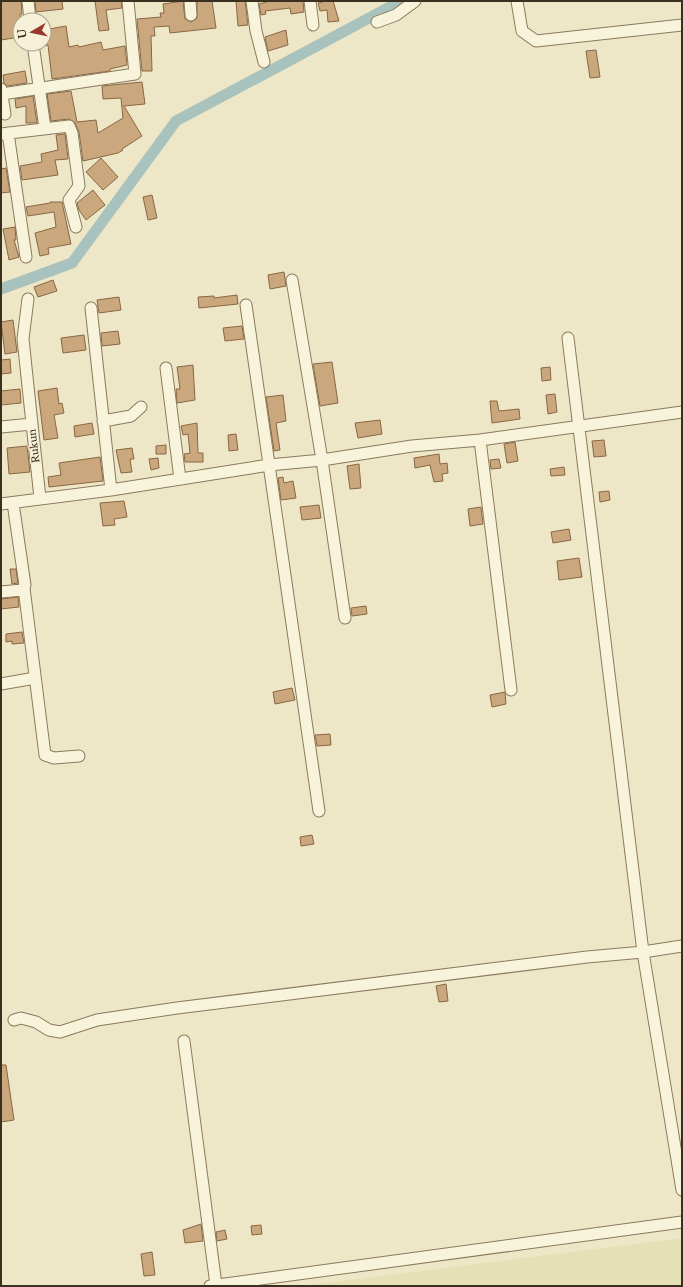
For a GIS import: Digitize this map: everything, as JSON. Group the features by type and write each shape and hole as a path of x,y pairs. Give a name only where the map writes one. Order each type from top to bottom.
{"street":[{"path":"28,1 29,12"},
{"path":"5,114 2,92 135,74 128,1"},
{"path":"190,1 191,15"},
{"path":"252,1 256,31 264,62"},
{"path":"310,1 313,24"},
{"path":"377,22 396,15 415,1"},
{"path":"517,1 522,31 536,41 682,25"},
{"path":"34,52 44,128"},
{"path":"26,257 4,133 66,125 71,128 79,186 69,200 76,227"},
{"path":"292,280 322,460 345,618"},
{"path":"28,299 23,339 32,424"},
{"path":"246,305 320,811"},
{"path":"91,308 111,490"},
{"path":"568,338 643,952 682,1190"},
{"path":"166,368 180,479"},
{"path":"103,421 131,416 141,407"},
{"path":"1,504 111,490 412,446 480,440 579,425 682,412"},
{"name":"Rukun","path":"1,427 32,424 40,498"},
{"path":"480,440 511,690"},
{"path":"13,503 24,578 45,755 54,758 79,756"},
{"path":"1,592 24,588"},
{"path":"1,684 35,678"},
{"path":"14,1020 21,1018 36,1022 56,1032 97,1020 177,1008 587,957 643,952 682,946"},
{"path":"184,1041 213,1286 682,1222"}],"shaded area":[{"path":"682,1238 682,1286 303,1286"}],"building":[{"path":"1,1 21,1 22,12 12,12 12,38 1,40"},
{"path":"35,1 62,1 63,9 36,12"},
{"path":"95,1 121,1 122,8 106,10 109,30 99,31"},
{"path":"183,1 185,19 191,22 197,18 197,1 212,1 216,28 170,33 169,26 154,27 155,36 151,36 152,71 142,71 137,19 161,17 160,13 164,13 163,4"},
{"path":"236,1 245,1 248,25 238,26"},
{"path":"270,1 303,1 304,12 291,14 290,8 265,11 266,14 261,15 259,4"},
{"path":"333,1 339,21 328,22 327,10 320,11 318,3"},
{"path":"66,26 69,47 78,45 79,47 101,42 103,50 125,46 127,65 110,69 110,71 52,79 49,52 52,52 52,29"},
{"path":"286,30 288,45 268,51 265,37"},
{"path":"596,50 600,77 590,78 586,51"},
{"path":"25,71 27,83 7,86 4,83 3,75"},
{"path":"142,82 145,104 124,106 142,136 118,153 83,161 79,132 75,123 69,119 51,121 47,94 71,91 77,122 96,120 98,133 123,118 121,98 103,99 102,86"},
{"path":"33,96 37,123 26,123 26,106 16,108 15,99"},
{"path":"65,134 68,159 55,160 58,175 22,180 20,166 42,162 41,154 58,150 56,135"},
{"path":"101,158 118,177 103,190 86,172"},
{"path":"6,168 10,192 1,193 1,169"},
{"path":"93,190 105,205 86,220 79,210 77,203"},
{"path":"152,195 157,218 148,220 143,197"},
{"path":"50,202 62,202 71,244 48,248 49,254 40,256 35,233 56,227 54,212 28,216 26,207"},
{"path":"15,227 16,240 14,240 19,257 9,260 3,229"},
{"path":"284,272 286,286 270,289 268,275"},
{"path":"53,280 57,291 38,297 34,287"},
{"path":"237,295 238,304 199,308 198,297 214,296 214,298"},
{"path":"119,297 121,310 99,313 97,300"},
{"path":"13,320 17,352 5,354 1,322"},
{"path":"242,326 244,339 225,341 223,328"},
{"path":"118,331 120,344 102,346 101,333"},
{"path":"84,335 86,350 63,353 61,338"},
{"path":"10,359 11,373 1,374 1,360"},
{"path":"332,362 338,403 320,406 313,364"},
{"path":"193,365 195,400 177,403 176,389 180,389 177,367"},
{"path":"550,367 551,380 542,381 541,368"},
{"path":"57,388 59,404 62,403 64,413 54,415 58,438 44,440 38,391"},
{"path":"20,389 21,403 1,405 1,391"},
{"path":"555,394 557,412 548,414 546,395"},
{"path":"283,395 286,421 276,423 280,450 274,451 266,397"},
{"path":"490,401 497,401 499,411 519,409 520,419 492,423"},
{"path":"380,420 382,434 358,438 355,423"},
{"path":"92,423 94,434 75,437 74,426"},
{"path":"197,423 198,453 203,453 203,462 185,462 184,454 190,453 188,434 183,435 181,426"},
{"path":"236,434 238,450 229,451 228,435"},
{"path":"604,440 606,456 594,457 592,441"},
{"path":"515,442 518,461 507,463 504,444"},
{"path":"166,445 166,454 156,454 156,446"},
{"path":"27,446 30,472 9,474 7,448"},
{"path":"132,448 134,459 130,459 132,472 121,473 116,450"},
{"path":"439,454 440,464 447,463 448,473 442,474 443,481 434,482 430,465 415,468 414,458"},
{"path":"100,457 103,481 49,487 48,477 61,475 59,463"},
{"path":"158,458 159,468 151,470 149,459"},
{"path":"499,459 501,468 491,469 490,460"},
{"path":"359,464 361,488 350,489 347,466"},
{"path":"564,467 565,475 551,476 550,469"},
{"path":"283,477 284,483 293,481 296,498 281,500 278,478"},
{"path":"609,491 610,500 600,502 599,492"},
{"path":"124,501 127,517 114,519 115,525 103,526 100,503"},
{"path":"319,505 321,518 302,520 300,507"},
{"path":"481,507 483,524 470,526 468,509"},
{"path":"569,529 571,540 553,543 551,532"},
{"path":"579,558 582,577 559,580 557,561"},
{"path":"10,569 16,569 18,583 12,584"},
{"path":"18,597 19,607 1,609 1,599"},
{"path":"366,606 367,614 352,616 351,608"},
{"path":"22,632 24,643 12,644 12,641 6,642 6,634"},
{"path":"292,688 295,700 275,704 273,692"},
{"path":"505,692 506,704 492,707 490,695"},
{"path":"330,734 331,745 317,746 315,735"},
{"path":"312,835 314,844 301,846 300,837"},
{"path":"446,984 448,1001 439,1002 436,986"},
{"path":"1,1065 6,1065 14,1120 1,1122"},
{"path":"201,1224 203,1241 185,1243 183,1230"},
{"path":"261,1225 262,1234 252,1235 251,1226"},
{"path":"225,1230 227,1239 217,1241 216,1232"},
{"path":"152,1252 155,1275 144,1276 141,1254"}],"waterway":[{"path":"1,289 72,263 176,121 401,1"}]}
